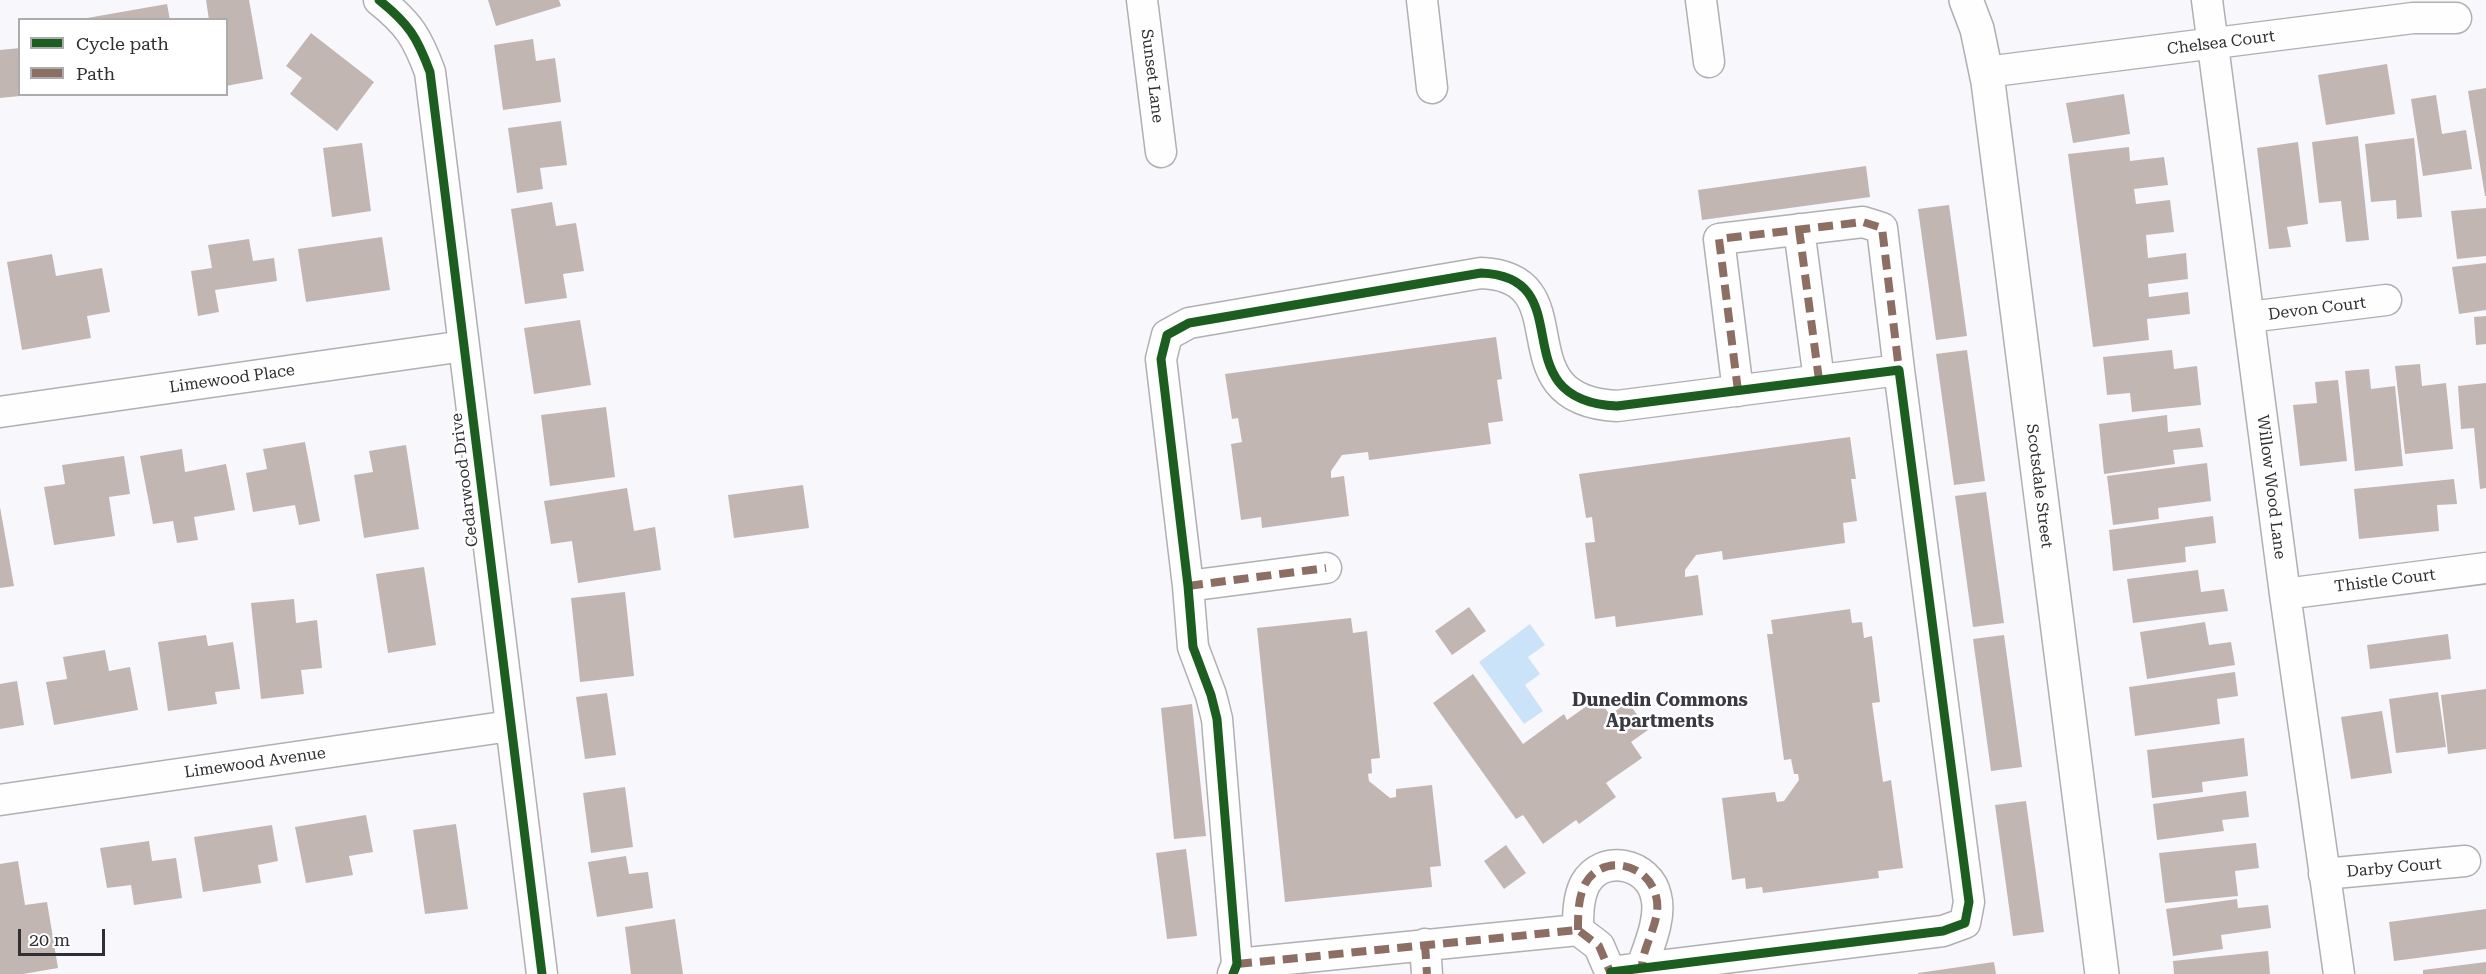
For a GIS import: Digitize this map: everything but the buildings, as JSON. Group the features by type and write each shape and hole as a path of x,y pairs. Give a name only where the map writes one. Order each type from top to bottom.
{"street":[{"name":"Cedarwood Drive","path":"379,0 398,15 418,40 430,72 542,974"},
{"name":"Sunset Lane","path":"1142,0 1161,152"},
{"path":"1422,0 1432,88"},
{"path":"1701,0 1709,62"},
{"name":"Scotsdale Street","path":"1966,0 1977,29 1986,72 2102,974"},
{"name":"Willow Wood Lane","path":"2207,0 2285,594 2339,974"},
{"name":"Chelsea Court","path":"1986,72 2413,18 2456,18"},
{"path":"1738,391 1719,239 1863,222 1882,228 1968,902 1965,923 1943,931 1642,971 1611,973 1599,946 1578,930 1425,944 1235,969 1216,719 1211,695 1193,647 1161,359 1167,335 1189,323 1481,273 1500,273 1516,281 1530,294 1539,313 1548,366 1558,382 1574,397 1595,405 1617,406 1738,391 1899,370"},
{"path":"1799,229 1819,380"},
{"name":"Devon Court","path":"2249,317 2386,300"},
{"name":"Limewood Place","path":"0,412 464,346"},
{"path":"1188,586 1326,568"},
{"name":"Thistle Court","path":"2285,594 2486,568"},
{"name":"Limewood Avenue","path":"0,800 510,726"},
{"name":"Darby Court","path":"2324,874 2465,861"},
{"path":"1578,930 1578,905 1585,884 1596,871 1610,866 1625,866 1640,870 1650,880 1657,897 1656,917 1642,971"},
{"path":"1425,944 1427,974"}],"water":[{"path":"1530,624 1545,645 1528,657 1540,674 1525,685 1543,711 1524,724 1479,662"}],"marked path":[{"path":"1738,391 1719,239 1863,222 1882,228 1899,370"},
{"path":"1799,229 1819,380"},
{"path":"1188,586 1326,568"},
{"path":"1578,930 1581,895 1585,884 1593,874 1613,865 1635,870 1651,885 1657,906 1654,925 1644,953 1642,972"},
{"path":"1237,964 1578,930 1599,946 1611,974"},
{"path":"1425,944 1427,974"}],"cycle path":[{"path":"379,0 398,16 411,32 430,72 542,974"},
{"path":"1233,974 1237,964 1217,719 1211,695 1193,647 1161,359 1167,335 1189,323 1481,273 1512,280 1529,295 1538,315 1549,362 1560,383 1581,399 1617,406 1899,370 1969,902 1965,923 1943,931 1611,972 1611,974"}],"district":[{"name":"Dunedin Commons Apartments","path":"1660,711"}]}
